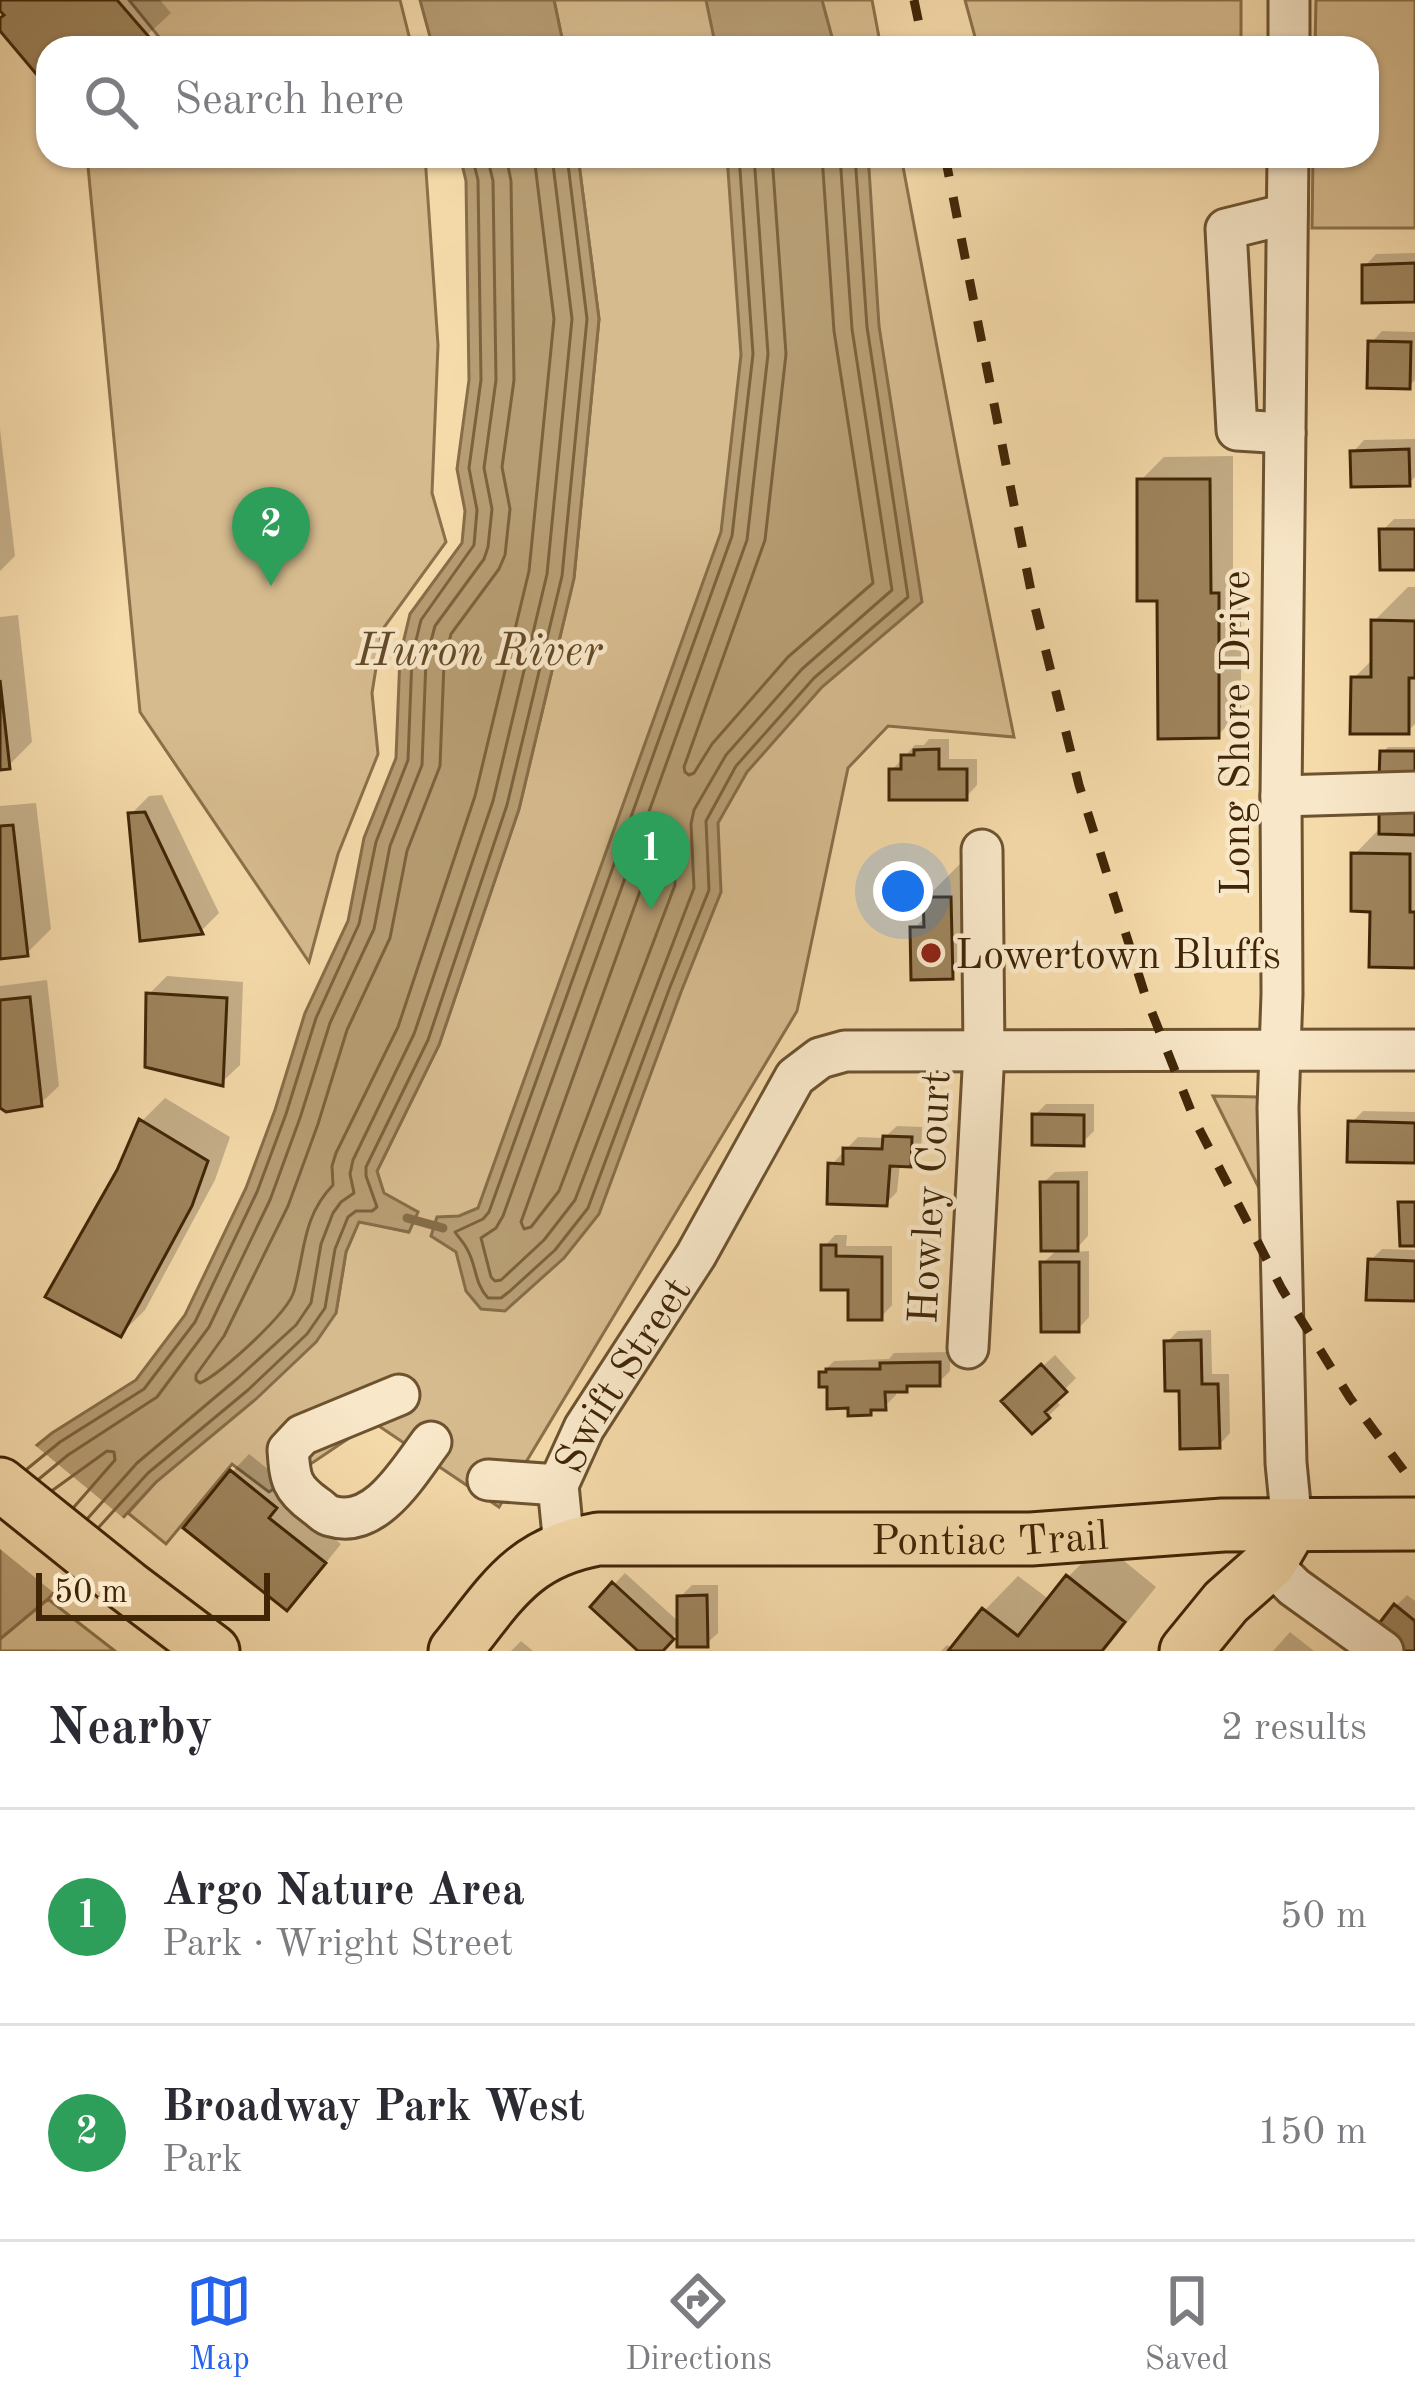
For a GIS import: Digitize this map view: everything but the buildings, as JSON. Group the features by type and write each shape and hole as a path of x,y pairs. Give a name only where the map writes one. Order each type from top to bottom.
{"main road":[{"path":"0,1484 213,1651"},
{"name":"Pontiac Trail","path":"564,1546 624,1538 1031,1539 1199,1527 1281,1544 1415,1524"},
{"path":"1186,1651 1185,1634 1217,1587 1223,1564 1199,1527"},
{"path":"1186,1651 1281,1544"},
{"path":"455,1651 513,1579 564,1546"}],"street":[{"path":"1289,0 1289,36"},
{"name":"Long Shore Drive","path":"1281,1544 1286,1463 1279,1154 1288,168"},
{"path":"1285,434 1237,430 1226,229 1287,214"},
{"path":"1281,796 1415,792"},
{"name":"Howley Court","path":"968,1348 984,1052 982,850"},
{"path":"984,1052 1415,1050"},
{"name":"Swift Street","path":"564,1546 558,1485 584,1428 696,1255 795,1077 834,1052 984,1052"},
{"path":"399,1395 302,1435 288,1450 290,1480 303,1497 331,1516 359,1516 382,1504 431,1442"},
{"path":"488,1480 558,1485"},
{"path":"1281,1544 1294,1587 1383,1651"}],"shaded area":[{"path":"129,0 400,0 409,36 158,36"},
{"path":"554,0 872,0 879,36 562,36"},
{"path":"965,0 1241,0 1241,36 975,36"},
{"path":"1316,0 1415,0 1415,228 1312,228 1313,168 1379,168 1379,36 1315,36"},
{"path":"88,168 426,168 438,345 432,493 446,542 382,630 372,693 378,754 338,854 309,962 140,712"},
{"path":"580,168 903,168 1014,737 888,726 848,768 797,1011 499,1507 373,1422 269,1492 232,1464 166,1544 128,1513 336,1313 346,1252 359,1221 408,1232 417,1213 383,1193 377,1171 439,1045 519,809 574,578 599,319"},
{"path":"1213,1096 1258,1097 1259,1188"},
{"path":"48,1599 115,1651 0,1651 0,1639"}],"water":[{"path":"420,0 554,0 562,36 430,36"},
{"path":"706,0 822,0 832,36 714,36"},
{"name":"Huron River","path":"463,168 580,168 599,319 574,578 519,809 439,1045 377,1171 384,1193 418,1212 409,1232 359,1222 346,1252 336,1313 316,1342 156,1482 48,1599 0,1639 0,1475 52,1433 136,1380 185,1315 246,1188 305,1013 348,921 364,838 396,758 400,656 410,614 462,543 465,511 457,469 469,380"},
{"name":"Huron River","path":"728,168 869,168 879,326 922,602 822,687 747,772 718,823 721,892 599,1214 564,1258 505,1311 481,1309 466,1291 456,1252 431,1236 437,1217 459,1216 478,1208 721,532 741,355"}],"pier":[{"path":"31,1442 128,1522 59,1597 0,1549 0,1467"}],"waterway":[{"path":"407,1218 443,1228"}],"railway":[{"path":"914,0 922,36"},
{"path":"947,168 1031,591 1079,785 1145,995 1195,1121 1282,1289 1350,1398 1415,1486"}],"place":[{"name":"Broadway Park West","path":"271,586"},
{"name":"Argo Nature Area","path":"651,910"},
{"name":"Lowertown Bluffs","path":"931,953"}]}
